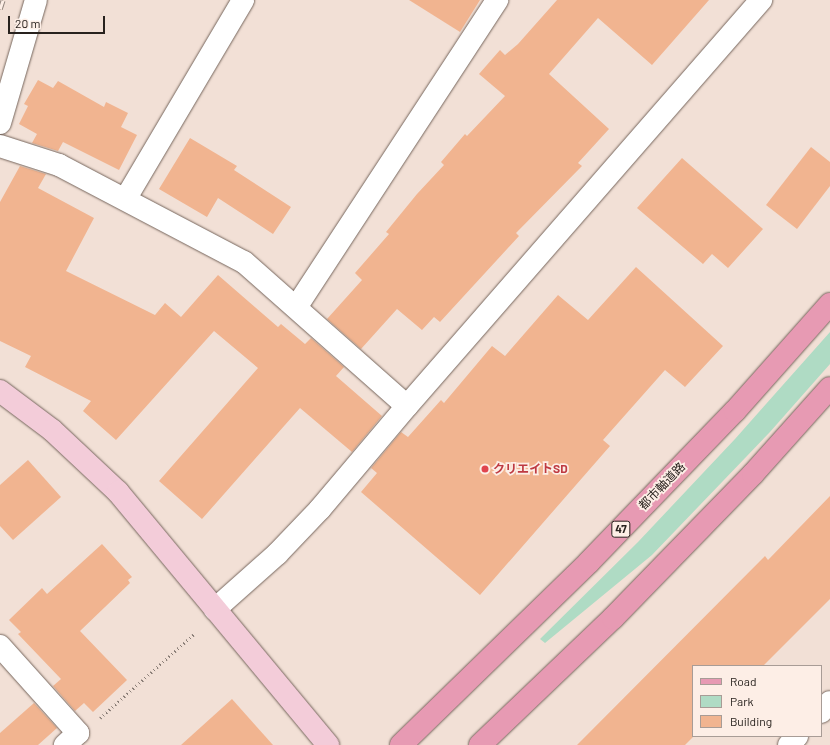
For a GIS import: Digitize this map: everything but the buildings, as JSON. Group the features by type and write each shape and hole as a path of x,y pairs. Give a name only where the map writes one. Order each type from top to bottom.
{"main road":[{"name":"都市軸道路","path":"401,745 589,562 735,411 830,304"},
{"path":"480,745 613,618 753,474 830,388"}],"street":[{"path":"0,124 36,0"},
{"path":"126,198 243,0"},
{"path":"297,306 497,0"},
{"path":"215,609 277,554 320,509 407,406 761,0"},
{"path":"0,146 60,165 126,198 244,262 297,306 407,406"},
{"path":"0,391 58,435 118,492 328,745"},
{"path":"0,646 72,739"},
{"path":"822,711 830,702"},
{"path":"789,745 796,737"}],"path":[{"path":"72,739 94,723 195,633"}],"green space":[{"path":"830,332 830,364 770,432 652,555 545,643 540,639 638,542 735,439"}],"railway":[{"path":"0,9 3,0"}],"place":[{"name":"クリエイトSD","path":"485,469"}]}
